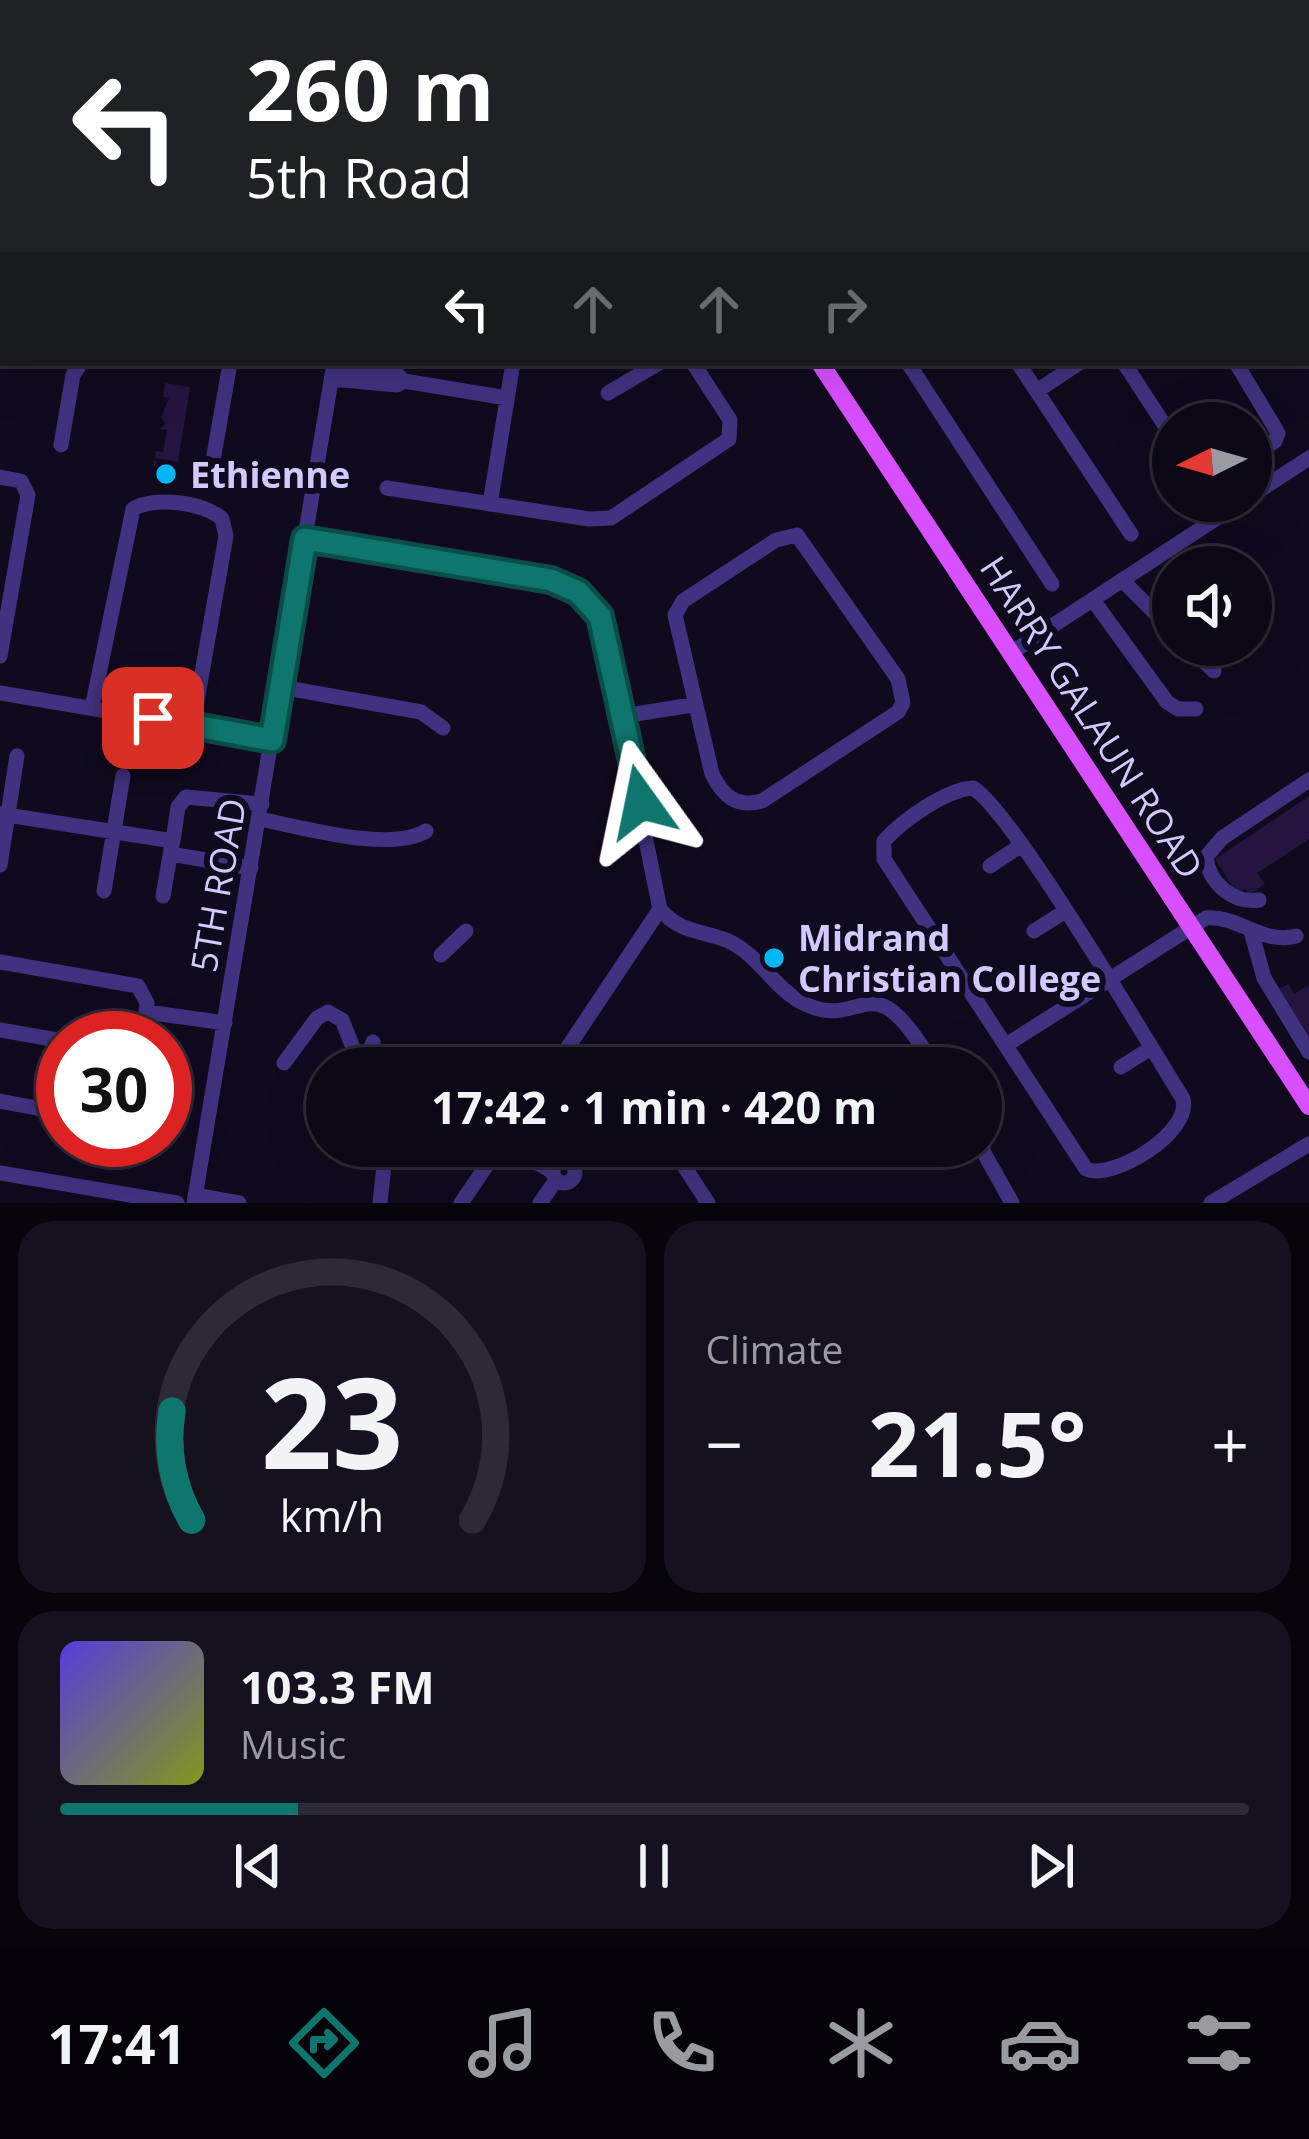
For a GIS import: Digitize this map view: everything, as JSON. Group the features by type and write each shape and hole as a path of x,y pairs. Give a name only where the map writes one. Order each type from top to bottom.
{"main road":[{"name":"HARRY GALAUN ROAD","path":"822,366 1309,1106"}],"street":[{"path":"672,0 704,0"},
{"path":"61,445 73,375 79,366"},
{"path":"210,478 229,366"},
{"path":"490,504 512,366"},
{"path":"608,393 653,366"},
{"path":"387,488 611,518 725,445 730,420 695,366"},
{"path":"910,366 1052,584"},
{"path":"1020,366 1131,534"},
{"path":"1037,391 1074,366"},
{"path":"1126,366 1152,406"},
{"path":"1238,366 1259,402"},
{"path":"334,368 398,374 404,381 507,398"},
{"name":"5TH ROAD","path":"195,1199 334,368"},
{"path":"1272,482 1309,458"},
{"path":"0,477 21,481 28,495 0,656"},
{"path":"92,708 133,508 149,501 207,509 222,519 226,536 193,724"},
{"path":"1011,653 1122,580 1196,522"},
{"path":"790,535 804,540 904,694 898,712 762,800 746,804 729,799 716,783 692,705 677,610 790,535"},
{"path":"305,539 551,580 578,592 604,626 660,909 686,931 733,944 800,1001 819,1008 870,1002 890,1006 907,1021 922,1047"},
{"path":"1122,580 1152,610"},
{"path":"1093,599 1167,702 1184,711 1196,709"},
{"path":"1209,666 1214,671"},
{"path":"281,687 421,712 442,728"},
{"path":"0,693 272,740"},
{"path":"623,716 692,705"},
{"path":"0,865 4,814 17,756"},
{"path":"104,891 123,776"},
{"path":"1259,900 1244,901 1220,887 1208,871 1206,857 1222,838 1309,780"},
{"path":"973,788 988,799 1020,846 1183,1100 1183,1123 1100,1174 1086,1169 887,868 883,850 897,829 956,791 973,788"},
{"path":"163,896 178,807 186,796 381,839 412,838 426,830"},
{"path":"4,814 114,832 251,868"},
{"path":"990,866 1020,846"},
{"path":"568,1047 660,909"},
{"path":"1034,931 1064,913"},
{"path":"1006,1046 1189,925 1214,917 1272,939 1296,936"},
{"path":"441,955 466,931"},
{"path":"1250,931 1264,978 1305,1046 1275,1058"},
{"path":"0,962 138,986 146,994 147,1011"},
{"path":"284,1063 317,1018 328,1012 341,1020 353,1047"},
{"path":"192,1018 225,1023"},
{"path":"0,1030 36,1036"},
{"path":"372,1047 374,1042"},
{"path":"1121,1067 1151,1048"},
{"path":"0,1101 36,1108"},
{"path":"1211,1203 1309,1144"},
{"path":"380,1203 384,1167"},
{"path":"461,1203 488,1167"},
{"path":"553,1167 560,1170"},
{"path":"540,1203 563,1167"},
{"path":"685,1167 708,1203"},
{"path":"992,1167 1012,1203"},
{"path":"0,1173 177,1203"},
{"path":"195,1199 239,1203"}],"building":[{"path":"165,383 190,387 178,462 155,458 156,451 163,452 167,430 160,429 166,423 161,418 169,398 163,397"},
{"name":"Ethienne","path":"153,461 177,465 174,486 158,483"},
{"path":"1309,796 1309,839 1257,873 1265,884 1249,895 1245,889 1237,894 1215,859"},
{"path":"1288,984 1294,994 1309,985 1309,1038 1275,992"}],"place":[{"name":"Ethienne","path":"166,474"},
{"name":"Midrand Christian College","path":"774,958"}],"route":[{"path":"153,718 272,740 305,539 551,580 578,592 600,616 641,802"}]}
